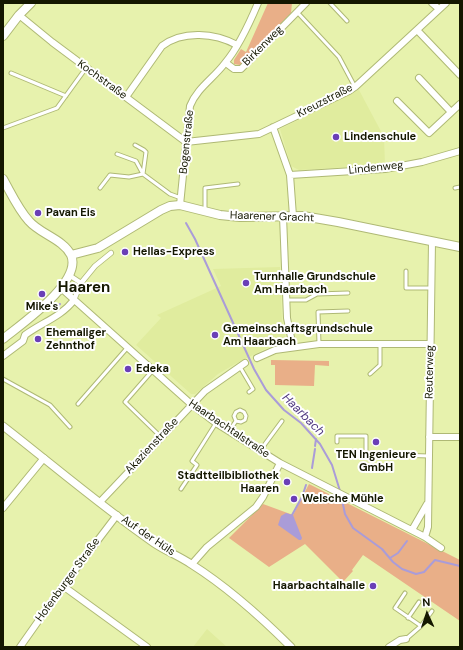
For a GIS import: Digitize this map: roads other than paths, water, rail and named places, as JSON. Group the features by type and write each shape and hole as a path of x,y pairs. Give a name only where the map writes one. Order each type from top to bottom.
{"main road":[{"path":"3,36 19,15 31,3"},
{"path":"3,179 29,222 65,247 71,255 72,266 69,275 53,297 18,328 3,339"},
{"name":"Haarener Gracht","path":"71,255 98,248 161,210 180,202 205,211 240,217 303,216 460,247"}],"street":[{"name":"Bogenstraße","path":"180,202 190,106 193,99 226,63 237,45 258,3"},
{"name":"Birkenweg","path":"226,63 234,69 241,68 306,3"},
{"path":"432,3 439,9"},
{"name":"Kreuzstraße","path":"186,142 259,134 349,92 446,3"},
{"name":"Kochstraße","path":"19,15 86,68 186,142"},
{"path":"417,30 460,75"},
{"path":"126,97 162,46 169,41 192,36 211,36 227,39 237,45"},
{"path":"419,78 451,112"},
{"path":"398,101 429,133 460,104"},
{"path":"273,127 290,175 293,216"},
{"name":"Lindenweg","path":"290,175 385,169 422,162 460,151"},
{"path":"283,216 287,318 293,347"},
{"name":"Reuterweg","path":"425,537 428,527 432,241"},
{"path":"3,356 23,341 24,335 36,326 42,325 68,308 74,300 81,282 95,266 111,253"},
{"path":"69,275 81,282"},
{"name":"Haarbachtalstraße","path":"61,288 191,404 216,423 280,463 412,530 441,548"},
{"path":"29,318 36,326"},
{"path":"18,328 24,335"},
{"path":"257,358 275,350 318,344 430,344"},
{"name":"Akazienstraße","path":"100,502 191,404 205,391 242,365"},
{"name":"Auf der Hüls","path":"3,426 155,543 192,564 238,598 291,647"},
{"path":"429,437 460,437"},
{"path":"3,508 44,458"},
{"path":"192,564 206,547 256,506 263,497 280,463"},
{"name":"Reuterweg","path":"412,530 428,503"},
{"name":"Hofenburger Straße","path":"20,647 63,586 117,514"},
{"path":"63,586 147,647"},
{"path":"389,647 400,640 406,639"}],"lane":[{"path":"330,3 347,21"},
{"path":"297,12 339,57 355,87"},
{"path":"3,128 57,108 86,68"},
{"path":"10,73 66,96"},
{"path":"135,146 146,152 142,174"},
{"path":"117,154 136,161 142,174 180,202"},
{"path":"100,188 110,176 129,177 141,176 142,174"},
{"path":"205,211 205,188 238,184"},
{"path":"455,188 460,187"},
{"path":"406,271 406,288 431,288"},
{"path":"286,300 306,300 317,294 348,292"},
{"path":"318,344 318,312 348,311"},
{"path":"370,374 380,365 380,344"},
{"path":"78,404 128,347"},
{"path":"242,365 253,389 249,392"},
{"path":"153,370 125,402 161,437"},
{"path":"3,379 50,406 70,427"},
{"path":"238,410 243,410 246,414 245,420 241,422 236,421 234,418 234,413 238,410"},
{"path":"229,431 236,421"},
{"path":"261,452 282,421"},
{"path":"181,489 197,465 192,461 216,423"},
{"path":"337,442 337,436 366,436 366,454 429,456"},
{"path":"406,593 395,608 421,626"},
{"path":"408,618 419,602"},
{"path":"406,639 416,632 432,611"}],"waterway":[{"name":"Haarbach","path":"186,223 195,239 254,369 266,390 284,410 301,423 320,444 332,465 340,491"},
{"name":"Haarbach","path":"315,446 316,439"},
{"path":"312,468 315,449"},
{"path":"292,515 302,497 306,485"},
{"name":"Haarbach","path":"341,495 345,514 353,528 382,549 393,562 402,569 416,574 424,572 435,560 460,566"},
{"path":"390,558 398,553 407,541"}],"place":[{"name":"Lindenschule","path":"336,137"},
{"name":"Pavan Eis","path":"38,213"},
{"name":"Hellas-Express","path":"125,252"},
{"name":"Turnhalle Grundschule Am Haarbach","path":"246,283"},
{"name":"Mike's","path":"42,294"},
{"name":"Gemeinschaftsgrundschule Am Haarbach","path":"215,335"},
{"name":"Ehemaliger Zehnthof","path":"38,339"},
{"name":"Edeka","path":"128,369"},
{"name":"TEN Ingenieure GmbH","path":"376,442"},
{"name":"Stadtteilbibliothek Haaren","path":"287,482"},
{"name":"Welsche Mühle","path":"294,499"},
{"name":"Haarbachtalhalle","path":"373,586"}],"district":[{"name":"Haaren","path":"84,288"}]}
